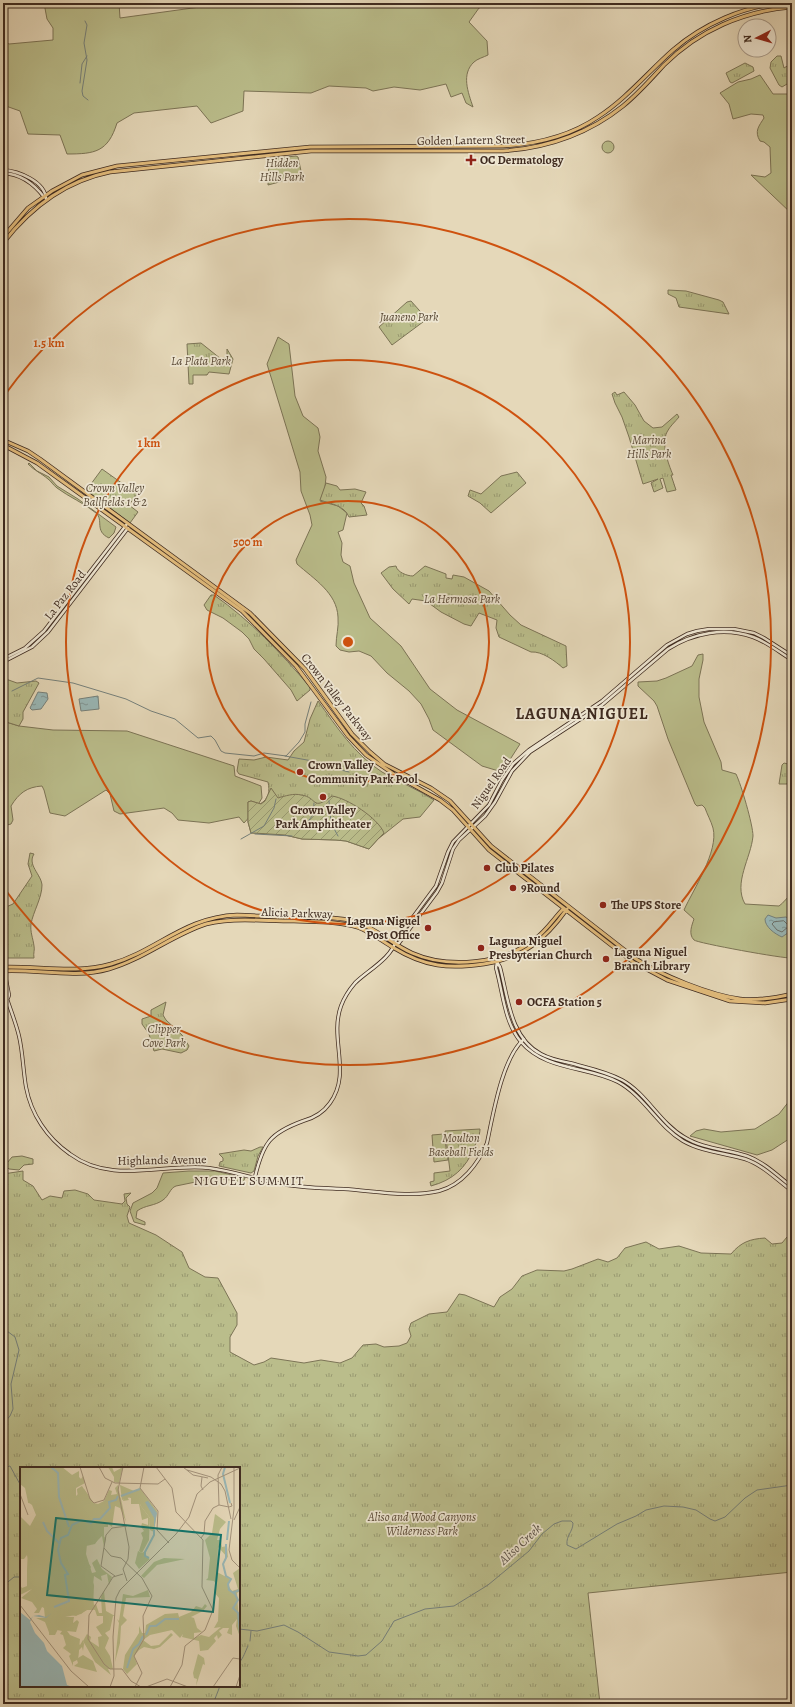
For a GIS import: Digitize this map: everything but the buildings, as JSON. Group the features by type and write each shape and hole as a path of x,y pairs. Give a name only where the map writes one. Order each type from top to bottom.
{"main road":[{"name":"Golden Lantern Street","path":"180,161 218,155 310,147 504,146 530,144 556,137 581,127 599,117 644,80 674,50 694,34 738,12 783,3"},
{"name":"Golden Lantern Street","path":"180,161 214,160 311,151 512,150 539,146 574,135 597,124 623,106 664,65 696,39 721,25 758,12 792,7"},
{"path":"389,150 397,146 406,150"},
{"path":"214,160 218,155 225,159"},
{"path":"3,236 23,214 45,197 74,178 101,170 134,164 174,160 180,161"},
{"path":"3,243 24,218 45,197 78,181 95,175 180,161"},
{"path":"118,171 119,168 134,164"},
{"path":"101,170 114,169 118,171"},
{"path":"3,170 13,171 25,178 45,197"},
{"path":"3,173 25,178"},
{"name":"Crown Valley Parkway","path":"3,440 28,451 40,459 250,613 305,669 352,734 366,750 384,764 431,788 444,798 460,811 470,827 489,850 633,962 662,978 709,996 730,1001 765,1003 792,999"},
{"name":"Crown Valley Parkway","path":"3,445 37,463 242,611 296,666 348,736 366,755 395,775 440,800 491,846 516,866 649,967 678,980 722,995 739,998 767,999 792,994"},
{"name":"La Paz Road","path":"4,662 32,647 48,632 128,525"},
{"name":"La Paz Road","path":"4,658 25,648 44,631 126,528"},
{"name":"Niguel Road","path":"500,789 506,774 520,757 611,693 667,645 677,639 697,631 709,629 734,629 754,633 774,643 792,656"},
{"name":"Niguel Road","path":"255,1177 258,1164 265,1147 271,1139 280,1131 319,1114 333,1099 339,1087 340,1078 337,1028 338,1018 344,999 354,984 373,969 394,946 399,943 437,892 446,872 453,849 459,840 487,807 512,771 530,752 602,705 676,644 697,635 712,632 733,632 752,637 772,647 792,660"},
{"path":"611,693 622,688 622,685 630,676"},
{"name":"Niguel Road","path":"394,946 396,940 432,893 440,878 451,846 457,836 470,827"},
{"path":"440,878 446,872 444,866"},
{"path":"513,869 516,866"},
{"name":"Alicia Parkway","path":"3,967 82,969 102,966 129,957 189,926 204,920 224,916 325,917 345,919 356,922 378,932 394,946 421,957 447,962 459,962 498,957 519,949 536,939 568,906"},
{"name":"Alicia Parkway","path":"3,971 83,974 108,969 130,962 206,924 224,921 264,920 333,922 352,926 372,934 420,962 437,966 452,967 497,962 522,953 538,942 565,909"},
{"path":"247,916 252,918 261,918 264,920 268,918 282,917"},
{"path":"152,945 153,947 157,948 160,944 159,941"},
{"path":"447,962 452,967 459,962"},
{"path":"497,962 500,967 512,1018 522,1041 536,1055 560,1065 591,1073 619,1083 641,1101 667,1128 682,1140 698,1147 745,1159 756,1164 792,1191"},
{"path":"102,966 102,968 108,969 111,966 110,964"},
{"path":"649,967 650,970 662,978 666,977 677,981 678,980"},
{"name":"Highlands Avenue","path":"3,971 5,974 9,995 8,998"},
{"name":"Highlands Avenue","path":"3,985 5,995 8,998 20,1036 26,1086 30,1103 39,1121 48,1134 70,1154 89,1165 114,1171 126,1172 207,1168 239,1172 279,1184 294,1186 410,1194 440,1190 456,1183 475,1166 482,1155 487,1143 507,1066 515,1048 522,1041"},
{"path":"522,1041 540,1054 612,1075 639,1094 674,1130 684,1137 698,1144 748,1156 760,1162 792,1187"},
{"path":"560,1065 580,1066 591,1073"},
{"path":"639,1094 641,1101"},
{"path":"641,1101 647,1102"}],"green space":[{"path":"44,3 119,3 120,18 229,3 489,3 479,8 469,22 487,41 488,55 474,62 468,72 467,83 473,107 466,103 462,93 451,97 446,84 420,90 394,87 373,91 366,88 329,86 311,93 244,91 243,111 211,123 197,106 134,113 117,123 105,146 93,152 67,154 60,135 28,134 20,111 3,105 3,41 9,44 53,40 53,28 47,19"},
{"path":"777,56 781,56 784,68 792,63 792,68 788,73 791,73 792,81 782,87 779,85 770,68 771,62 777,58"},
{"path":"745,63 753,67 754,71 732,83 730,82 726,73"},
{"path":"760,75 773,94 788,94 792,97 792,214 751,175 765,177 771,173 770,147 764,142 760,141 757,134 760,124 764,118 763,115 751,114 733,119 729,104 720,93 738,82"},
{"path":"608,141 612,143 614,147 612,151 608,153 604,151 602,147 604,143"},
{"name":"Hidden Hills Park","path":"298,157 301,171 298,177 268,185 269,159"},
{"path":"668,290 686,291 719,300 723,302 729,314 679,307 676,298 668,294"},
{"name":"Juaneno Park","path":"411,301 427,319 392,345 379,327 407,302"},
{"path":"278,337 289,344 295,396 303,416 318,428 320,437 318,451 326,477 325,487 320,501 338,506 347,513 343,530 338,532 342,543 341,555 343,562 350,566 354,583 370,618 401,646 430,689 457,710 520,744 502,772 482,766 433,730 421,704 371,656 359,651 349,652 340,650 336,646 338,621 337,608 334,601 324,587 297,564 296,560 312,525 301,491 300,472 267,364"},
{"name":"La Plata Park","path":"201,343 221,359 227,357 227,349 233,359 229,374 209,372 207,375 193,375 193,384 189,384 187,344"},
{"name":"Marina Hills Park","path":"615,392 617,395 624,392 635,405 644,421 653,428 662,427 677,414 679,417 668,430 665,437 666,454 676,490 667,492 663,478 660,479 663,488 654,492 651,483 658,479 643,484 629,437 612,394"},
{"name":"Crown Valley Ballfields 1 & 2","path":"102,469 137,494 129,505 138,512 130,523 87,491"},
{"path":"38,472 49,477 57,486 78,499 116,527 114,533 109,538 104,535 100,529 99,519 96,513 66,494"},
{"path":"517,472 526,483 491,513 480,503 468,496 470,490 481,494 501,476"},
{"path":"326,483 337,486 340,490 355,489 366,492 361,503 364,506 367,515 349,517 341,507 320,500"},
{"name":"La Hermosa Park","path":"396,566 398,570 403,573 413,576 425,566 446,574 446,578 452,579 453,575 464,577 489,591 521,625 566,646 567,666 563,668 540,653 531,652 499,637 496,628 497,620 479,613 471,626 441,612 426,601 412,599 409,604 393,589 381,573 389,567"},
{"path":"211,595 214,595 228,605 253,626 288,662 310,687 310,690 297,701 291,690 254,649 249,639 223,618 207,610 204,605"},
{"path":"703,654 699,679 699,697 704,722 721,762 722,770 736,774 741,786 751,823 753,836 742,879 742,896 745,904 779,906 792,895 792,958 759,954 699,942 694,940 691,935 694,919 684,910 709,859 714,837 713,828 705,808 702,805 697,806 695,804 668,739 657,706 654,701 638,686 638,682 657,681 666,678 692,666 698,655"},
{"path":"3,678 17,683 36,681 39,683 23,712 23,719 19,726 3,721"},
{"path":"318,701 347,740 372,765 434,800 420,817 403,819 378,839 369,849 346,841 302,839 285,835 251,833 248,822 248,802 251,801 260,804 263,802 269,792 269,785 268,782 239,774 237,771 239,759 254,760 266,757 288,760 294,751 304,742 310,719"},
{"path":"3,721 19,726 53,730 127,731 234,766 235,776 261,786 262,798 253,813 244,823 239,817 209,823 178,820 172,813 164,808 120,814 114,811 110,794 106,790 65,816 50,813 42,786 28,789 20,794 11,806 13,820 11,824 3,826"},
{"path":"784,763 792,765 792,780 788,781 787,784 779,784 782,765"},
{"path":"271,788 278,798 298,794 306,796 317,803 321,803 332,796 346,801 369,815 381,827 384,833 369,849 346,841 302,839 285,835 251,833 248,822 248,802 251,801 261,804 265,801"},
{"path":"30,853 34,854 32,858 33,866 42,885 41,895 31,924 34,958 3,958 3,902 6,907 13,904 32,876 28,864"},
{"name":"Clipper Cove Park","path":"166,1002 163,1015 166,1020 182,1035 189,1046 187,1050 181,1053 162,1049 154,1051 149,1034 142,1024 142,1019 151,1016 151,1010"},
{"path":"790,1100 792,1100 792,1137 772,1150 757,1155 690,1136 696,1131 704,1129 721,1132 755,1129 779,1114"},
{"name":"Moulton Baseball Fields","path":"480,1129 479,1137 471,1155 463,1167 452,1177 431,1186 430,1182 434,1181 434,1173 450,1171 445,1131"},
{"path":"444,1134 448,1160 434,1162 432,1135"},
{"path":"263,1147 258,1156 254,1171 251,1173 219,1166 220,1162 223,1161 223,1158 219,1154 244,1150 251,1151"},
{"path":"22,1156 33,1159 33,1164 24,1165 19,1170 9,1169 7,1167 7,1163 12,1157"},
{"name":"Aliso and Wood Canyons Wilderness Park","path":"23,1171 23,1180 33,1186 42,1200 50,1196 62,1198 64,1191 75,1190 88,1194 94,1200 122,1204 125,1201 124,1194 131,1193 126,1198 127,1204 130,1207 127,1216 129,1223 156,1235 182,1252 189,1268 205,1277 218,1278 237,1313 237,1325 230,1337 230,1352 254,1365 271,1358 304,1363 321,1360 340,1363 352,1358 363,1345 376,1344 384,1347 399,1346 407,1343 411,1336 409,1329 411,1323 429,1314 447,1312 459,1294 494,1307 500,1297 512,1289 522,1276 537,1270 564,1271 598,1259 608,1262 617,1258 625,1248 646,1242 659,1249 679,1246 701,1253 731,1254 742,1244 750,1240 765,1238 772,1244 782,1243 787,1237 792,1236 792,1572 588,1593 600,1704 3,1704 3,1174"},
{"path":"215,1171 245,1178 243,1182 215,1178 176,1186 172,1188 163,1200 137,1211 136,1218 145,1222 145,1225 134,1222 130,1211 133,1203 152,1193 157,1188 163,1173"}],"water":[{"path":"38,692 47,693 48,699 41,709 32,710 30,708"},
{"path":"98,696 99,709 81,711 79,699"},
{"path":"768,915 776,918 786,917 792,921 792,930 782,937 776,934 765,922"}],"waterway":[{"path":"85,21 87,25 84,43 87,60 82,91 83,96 88,100"},
{"path":"80,83 82,64 87,56"},
{"path":"12,691 38,678 73,683 126,699 151,711 175,719 198,738 211,736 221,751 225,753 254,756 264,753 286,756 299,742 305,732 305,724 311,702"},
{"path":"285,756 318,762 349,772"},
{"path":"241,839 264,826 274,808 276,799"},
{"path":"329,801 331,823 338,836"},
{"path":"306,824 313,815 314,803"},
{"path":"255,834 292,836"},
{"name":"Aliso Creek","path":"3,1328 15,1337 19,1350 11,1384 13,1409 10,1416 3,1424"},
{"name":"Aliso Creek","path":"3,1468 10,1466 20,1484"},
{"name":"Aliso Creek","path":"240,1629 257,1631 284,1625 298,1632 329,1652 358,1656 366,1655 382,1641 394,1621 425,1609 454,1606 488,1585 529,1551 542,1534 554,1524 562,1521 571,1521 573,1523 567,1545 576,1549 617,1524 646,1510 664,1506 683,1507 696,1510 715,1521 725,1517 745,1498 757,1490 792,1485"},
{"path":"3,1586 14,1577 20,1577"},
{"path":"250,1641 251,1631"},
{"path":"240,1662 248,1646"},
{"path":"213,1704 220,1687"}],"place":[{"name":"OC Dermatology","path":"471,160"},
{"name":"Crown Valley Community Park Pool","path":"300,772"},
{"name":"Crown Valley Park Amphitheater","path":"323,797"},
{"name":"Club Pilates","path":"487,868"},
{"name":"9Round","path":"513,888"},
{"name":"The UPS Store","path":"603,905"},
{"name":"Laguna Niguel Post Office","path":"428,928"},
{"name":"Laguna Niguel Presbyterian Church","path":"481,948"},
{"name":"Laguna Niguel Branch Library","path":"606,959"},
{"name":"OCFA Station 5","path":"519,1002"}],"district":[{"name":"LAGUNA NIGUEL","path":"582,714"},
{"name":"NIGUEL SUMMIT","path":"249,1180"}]}
